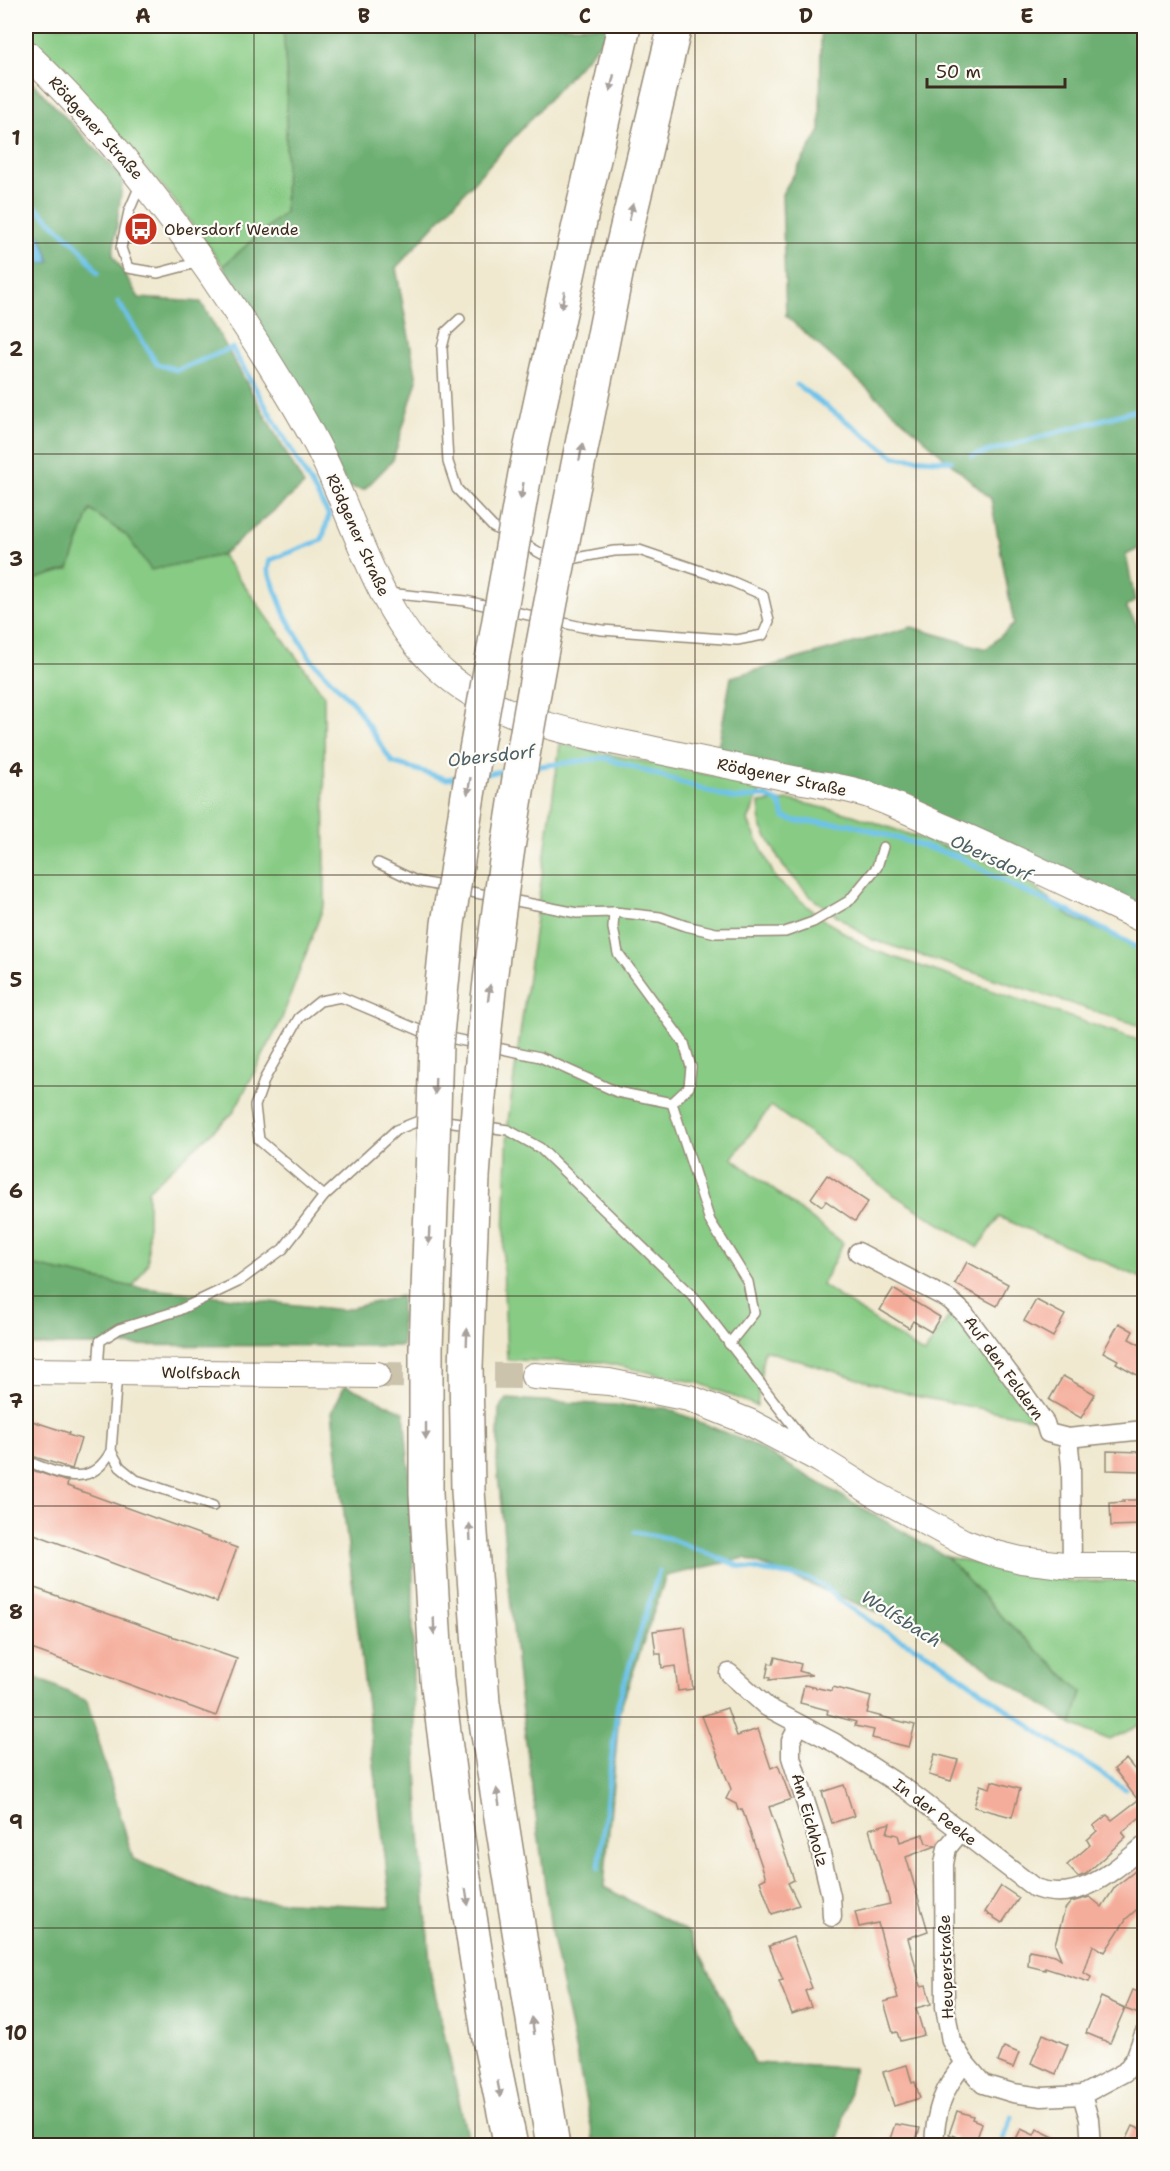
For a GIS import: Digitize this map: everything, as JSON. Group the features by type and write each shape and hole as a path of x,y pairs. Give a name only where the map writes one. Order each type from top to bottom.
{"highway":[{"path":"510,2145 486,2016 458,1839 437,1679 426,1494 426,1348 436,1044 448,924 462,830 525,474 624,26"},
{"path":"553,2145 483,1703 468,1491 465,1367 473,1177 484,1034 515,804 542,654 618,269 675,26"}],"main road":[{"name":"Rödgener Straße","path":"26,53 87,115 143,180 203,261 266,357 317,445 346,505 381,593 419,649 446,675 482,699 543,724 868,795 996,850 1144,920"},
{"name":"Wolfsbach","path":"26,1371 377,1375"},
{"path":"534,1376 609,1382 690,1398 749,1422 819,1459 878,1496 963,1542 993,1553 1022,1560 1072,1566 1144,1566"}],"street":[{"name":"Auf den Feldern","path":"858,1252 950,1300 964,1313 1020,1388 1045,1423 1048,1433 1068,1438"},
{"path":"1072,1566 1071,1466 1068,1438 1144,1430"},
{"name":"In der Peeke","path":"729,1673 767,1707 835,1743 877,1769 1035,1888 1049,1893 1089,1886 1106,1876 1144,1846"},
{"name":"Am Eichholz","path":"799,1725 791,1741 791,1757 818,1841 831,1896 832,1917"},
{"name":"Heuperstraße","path":"961,1831 947,1848 944,1864 945,2007 951,2041 965,2063 983,2084 1013,2093 1042,2097 1082,2095 1125,2072 1144,2034"},
{"path":"934,2145 939,2106 951,2079 965,2063"},
{"path":"1082,2095 1089,2119 1091,2145"}],"lane":[{"path":"143,180 129,211 121,248 128,268 158,273 203,261"},
{"path":"381,593 466,601 602,630 737,640 763,635 769,621 763,595 733,582 639,550 615,551 571,559 542,554 493,527 457,489 448,462 442,348 446,332 460,320"},
{"path":"378,863 416,881 452,890 577,913 614,912 660,917 716,933 785,932 813,922 849,902 877,867 883,846"},
{"path":"614,912 613,928 618,953 684,1043 691,1067 688,1087 672,1103"},
{"path":"324,1196 259,1140 255,1106 265,1078 299,1018 320,1001 341,997 426,1033 540,1057 617,1092 672,1103"},
{"path":"672,1103 710,1221 748,1282 754,1313 729,1344"},
{"path":"213,1506 136,1480 120,1467 111,1451 107,1371 100,1341 119,1329 177,1311 238,1282 283,1249 324,1196 396,1130 426,1118 508,1130 540,1148 693,1296 819,1459"},
{"path":"26,1461 74,1477 97,1469 105,1462 111,1451"}],"green space":[{"path":"26,26 283,26 287,84 285,212 223,266 166,190 26,43"},
{"path":"283,26 615,26 396,268 417,380 393,460 364,490 348,487 275,354 223,266 285,212 287,84"},
{"path":"821,26 1144,26 1144,546 1126,555 1135,601 1126,607 1144,636 1144,906 1003,842 717,753 731,677 912,627 986,649 1014,624 991,499 786,316 782,194 820,131"},
{"path":"26,76 123,178 113,255 139,298 201,302 304,485 222,555 151,570 127,536 90,510 69,569 26,582"},
{"path":"90,510 127,536 151,569 222,555 324,695 325,902 281,1021 233,1113 148,1190 148,1263 133,1287 26,1264 26,582 69,569"},
{"path":"560,744 762,786 748,821 776,879 821,918 870,949 1144,1042 1144,1279 999,1217 978,1248 894,1195 771,1106 732,1158 843,1243 822,1285 924,1354 952,1312 978,1340 1035,1419 915,1396 764,1350 757,1406 699,1383 601,1362 507,1360 503,1266 508,1121"},
{"path":"790,800 850,814 1013,870 1071,917 1144,950 1144,1027 870,939 812,898 783,866 761,826 759,803"},
{"path":"26,1264 133,1287 343,1310 401,1296 402,1346 26,1345"},
{"path":"345,1385 404,1412 413,1516 413,1683 420,1834 431,1975 469,2145 26,2146 26,1673 87,1701 133,1859 228,1899 391,1907 332,1412"},
{"path":"507,1399 666,1408 752,1444 947,1557 1001,1616 1082,1692 1072,1725 944,1639 745,1558 666,1576 619,1713 604,1887 690,1933 755,2063 854,2068 838,2145 595,2145 552,1937 519,1689 497,1464 499,1409"},
{"path":"947,1557 1074,1582 1144,1579 1144,1723 1110,1740 1072,1725 1082,1692 1001,1616"}],"water":[{"path":"26,219 41,238 50,262 40,264 26,256"}],"building":[{"path":"827,1175 868,1202 855,1221 826,1201 822,1206 811,1198"},
{"path":"967,1262 1008,1284 997,1306 955,1284"},
{"path":"893,1289 940,1317 931,1332 913,1321 909,1328 880,1310"},
{"path":"1036,1300 1065,1315 1053,1337 1024,1321"},
{"path":"1119,1323 1133,1331 1129,1339 1144,1347 1144,1379 1116,1363 1118,1360 1103,1352"},
{"path":"1063,1376 1095,1394 1081,1418 1049,1400"},
{"path":"26,1419 81,1439 72,1469 26,1454"},
{"path":"1107,1451 1144,1452 1144,1471 1107,1470"},
{"path":"26,1468 68,1482 67,1486 237,1548 217,1602 26,1531"},
{"path":"1123,1500 1140,1500 1141,1525 1111,1526 1110,1503 1124,1502"},
{"path":"26,1585 237,1659 216,1716 26,1647"},
{"path":"685,1627 693,1689 678,1691 675,1666 662,1668 661,1654 656,1654 653,1631"},
{"path":"775,1657 801,1664 799,1671 812,1675 769,1680 770,1678 766,1677 769,1663 773,1664"},
{"path":"804,1685 832,1691 833,1687 871,1697 867,1713 915,1725 909,1747 872,1738 874,1730 855,1726 856,1722 827,1714 828,1710 800,1703"},
{"path":"727,1708 737,1736 758,1729 771,1768 778,1765 791,1799 769,1807 794,1880 788,1883 799,1905 772,1914 760,1881 766,1878 742,1809 738,1810 736,1804 726,1799 731,1789 702,1716"},
{"path":"935,1754 958,1760 951,1781 929,1775"},
{"path":"1126,1759 1144,1781 1144,1814 1122,1832 1126,1837 1086,1874 1078,1877 1067,1865 1090,1845 1087,1840 1097,1831 1093,1826 1107,1815 1112,1820 1138,1800 1114,1769"},
{"path":"992,1781 1020,1789 1012,1817 974,1807 980,1785 990,1788"},
{"path":"844,1785 854,1816 832,1823 822,1792"},
{"path":"890,1823 887,1833 898,1835 900,1842 923,1834 926,1843 936,1846 906,1857 928,1931 908,1938 921,1986 926,1985 931,2004 916,2008 924,2035 900,2041 897,2032 893,2033 884,2002 898,1998 878,1923 859,1927 855,1912 890,1904 869,1829"},
{"path":"1144,1864 1144,1903 1126,1919 1105,1952 1093,1945 1084,1973 1091,1977 1089,1982 1045,1968 1045,1970 1028,1966 1029,1950 1055,1955 1061,1959 1055,1944 1065,1909 1071,1902 1090,1897 1102,1907 1115,1887"},
{"path":"1001,1886 1019,1898 1002,1923 985,1912"},
{"path":"793,1937 812,1988 805,1991 811,2007 792,2014 779,1981 783,1980 769,1946"},
{"path":"1133,1990 1144,1994 1144,2002 1139,2014 1125,2009"},
{"path":"1101,1997 1125,2008 1110,2043 1086,2033"},
{"path":"1043,2034 1068,2045 1056,2074 1031,2063"},
{"path":"1004,2047 1019,2053 1013,2068 998,2062"},
{"path":"907,2065 912,2083 915,2082 920,2098 894,2106 883,2072"},
{"path":"957,2111 973,2116 972,2119 982,2123 975,2145 952,2145 956,2137 949,2134"},
{"path":"895,2124 920,2128 914,2145 888,2145"},
{"path":"1133,2126 1144,2131 1144,2145 1124,2145"},
{"path":"1021,2129 1034,2135 1037,2129 1070,2145 1013,2145"}],"waterway":[{"name":"Obersdorf","path":"26,198 82,250 98,273"},
{"name":"Obersdorf","path":"118,302 157,364 177,370 232,348 329,515 322,540 270,560 268,570 285,615 311,659 355,705 392,762 446,779 460,777"},
{"path":"797,385 895,457 951,461"},
{"path":"972,456 1144,408"},
{"name":"Obersdorf","path":"532,767 605,758 734,799 765,796 780,803 784,817 796,821 850,824 959,857 1144,951"},
{"name":"Obersdorf","path":"484,774 511,770"},
{"name":"Wolfsbach","path":"635,1532 668,1538 739,1566 805,1578 824,1586 839,1600 890,1634 934,1657 1044,1736 1125,1789"},
{"path":"599,1868 618,1703 659,1571"},
{"path":"1000,2146 1012,2117"}],"tunnel":[{"path":"377,1375 534,1376"}],"place":[{"name":"Obersdorf Wende","path":"141,229"}]}
